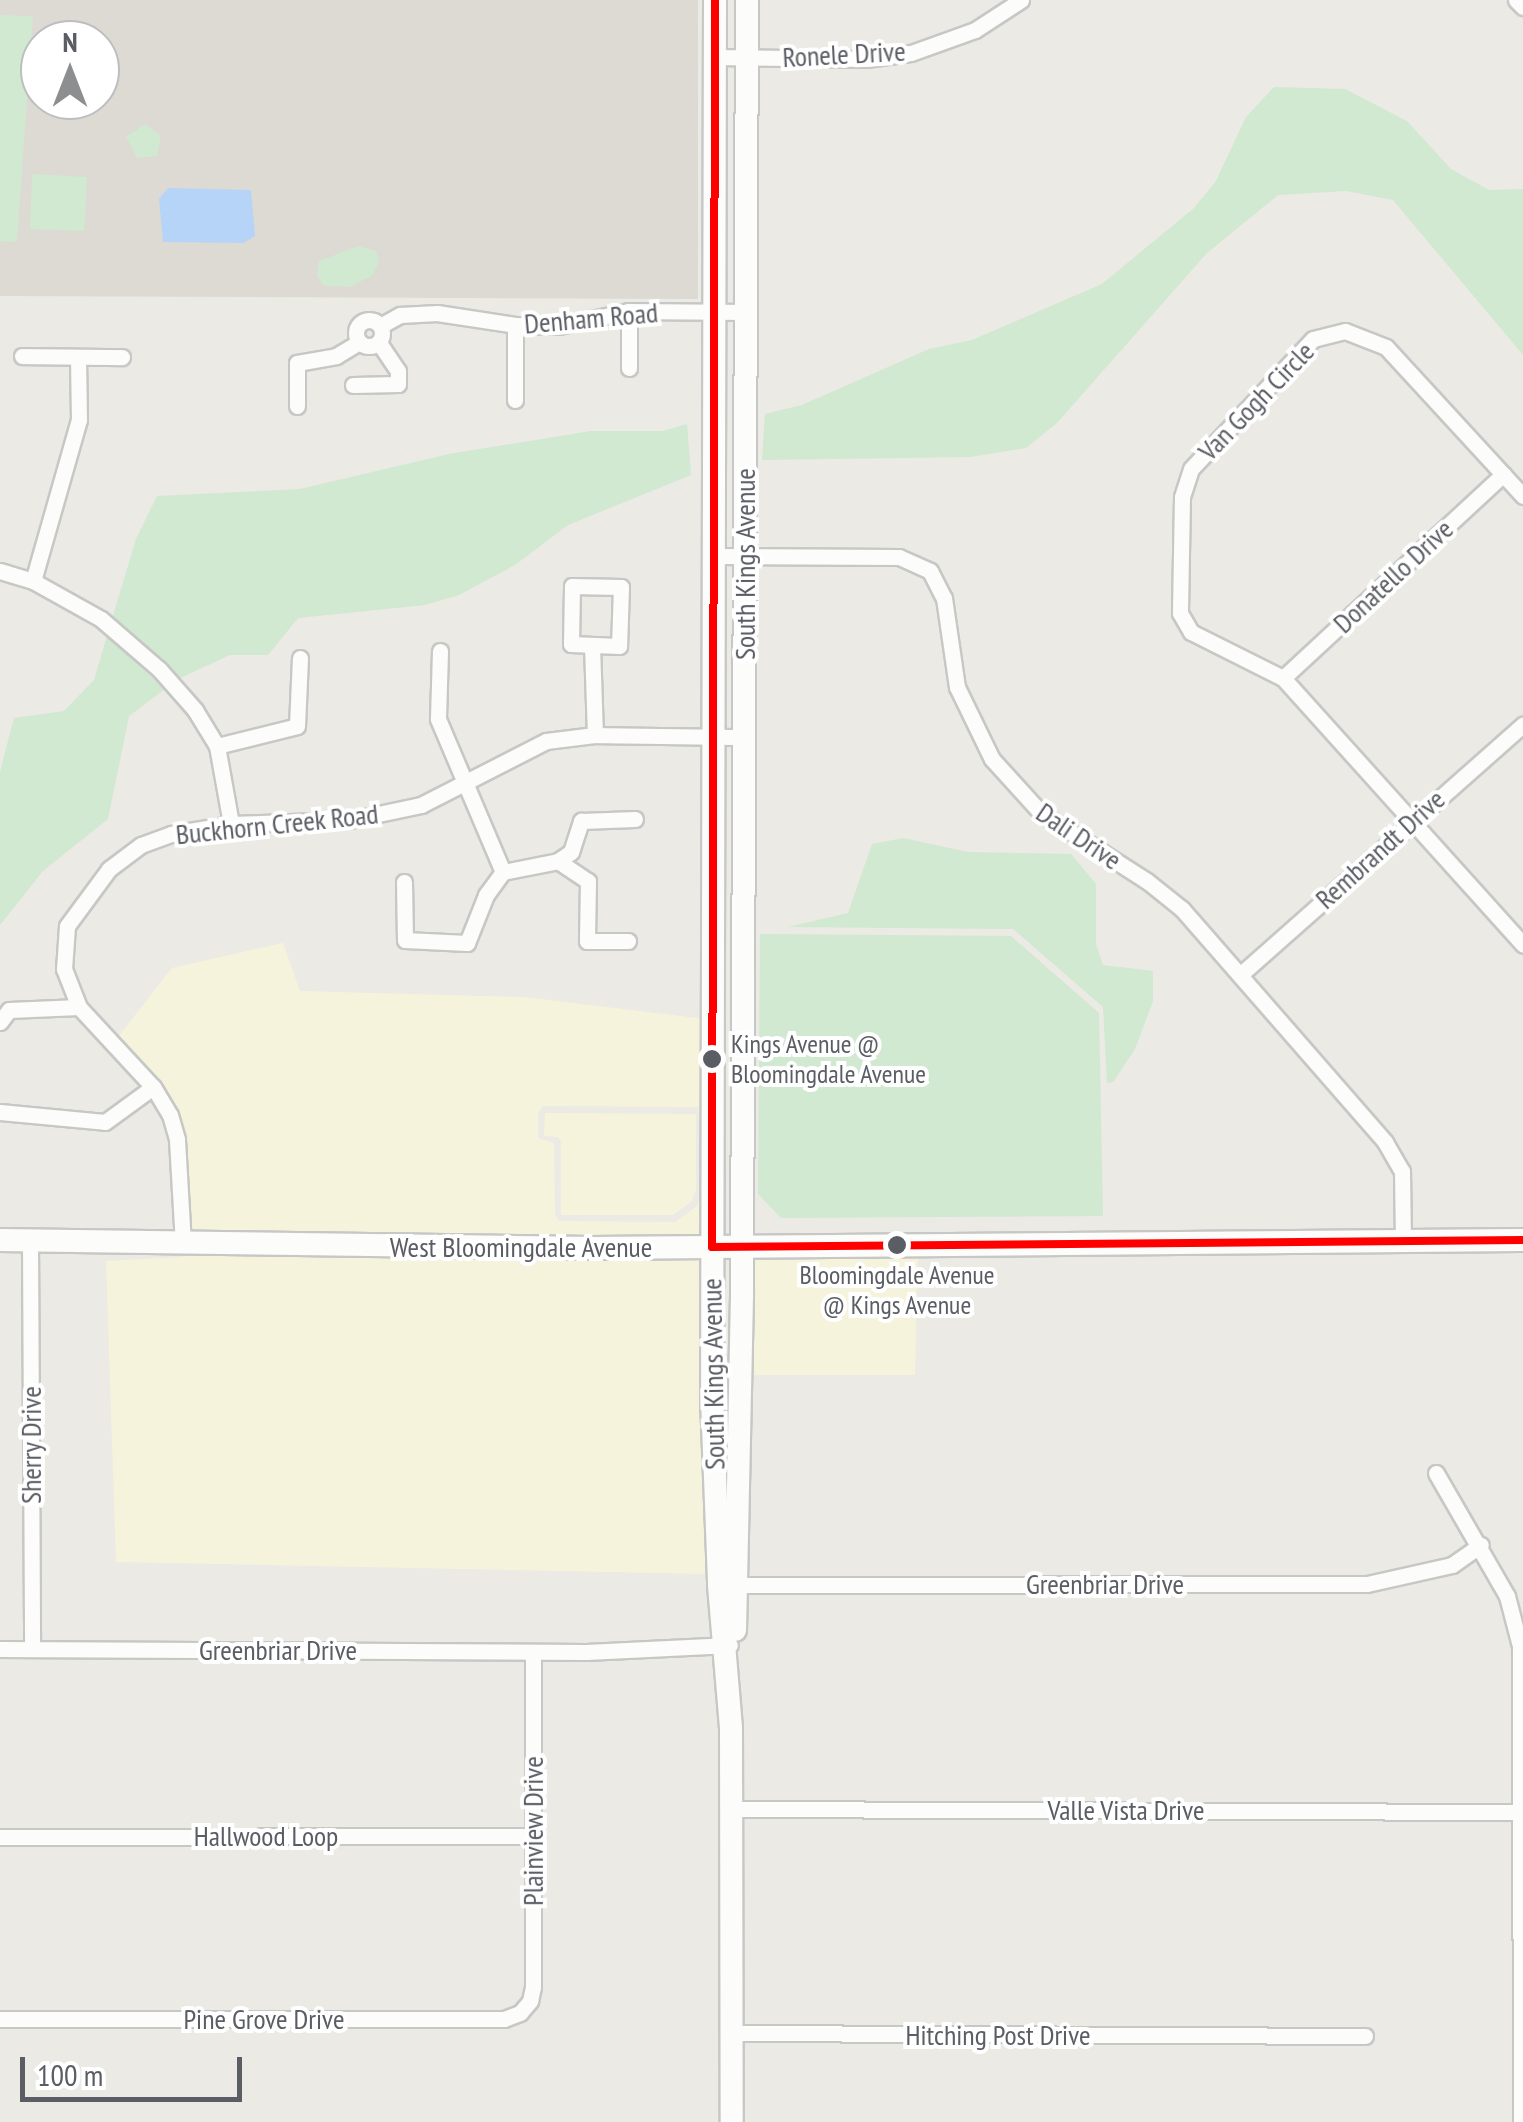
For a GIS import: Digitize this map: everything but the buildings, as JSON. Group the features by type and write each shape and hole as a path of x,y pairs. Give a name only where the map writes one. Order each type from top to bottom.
{"main road":[{"name":"South Kings Avenue","path":"716,0 712,1247 728,1585 732,2122"},
{"name":"South Kings Avenue","path":"728,1585 741,1247 747,0"},
{"name":"West Bloomingdale Avenue","path":"0,1240 741,1247 1523,1240"}],"street":[{"name":"Ronele Drive","path":"714,57 866,59 911,53 975,30 1021,0"},
{"path":"1516,0 1523,7"},
{"path":"629,312 629,368"},
{"name":"Denham Road","path":"379,334 372,320 360,324 359,342 369,347 400,315 437,313 515,325 560,326 629,312 746,312"},
{"path":"514,400 515,325"},
{"name":"Van Gogh Circle","path":"1523,496 1386,347 1345,331 1312,339 1190,470 1182,496 1180,614 1191,632 1284,678 1523,945"},
{"path":"353,384 398,384 398,371 379,334"},
{"path":"296,406 296,363 336,356 359,342"},
{"path":"22,356 122,357"},
{"path":"32,581 78,420 78,357"},
{"name":"Donatello Drive","path":"1284,678 1503,474"},
{"name":"Dali Drive","path":"715,556 899,556 926,568 942,591 950,659 960,696 1000,770 1057,825 1172,900 1240,975 1396,1157 1404,1179 1403,1240"},
{"path":"0,572 32,581 100,620 159,669 195,710 217,746 231,824"},
{"path":"572,586 620,587 619,646 592,645 570,644 572,586"},
{"path":"592,645 594,735"},
{"path":"440,651 438,719 503,872"},
{"path":"217,746 297,726 300,658"},
{"name":"Rembrandt Drive","path":"1240,975 1411,819 1523,725"},
{"name":"Buckhorn Creek Road","path":"183,1244 177,1139 170,1115 153,1086 79,1007 64,970 67,926 109,870 140,845 171,834 231,824 350,820 421,806 546,741 594,735 744,737"},
{"path":"404,882 406,940 467,943 486,895 503,872 558,861 571,852 582,821 635,819"},
{"path":"558,861 588,881 588,941 628,941"},
{"path":"0,1022 10,1010 79,1007"},
{"path":"0,1112 105,1122 153,1086"},
{"name":"Sherry Drive","path":"30,1240 32,1649"},
{"path":"1436,1474 1481,1544 1507,1596 1520,1646 1521,2122"},
{"name":"Greenbriar Drive","path":"728,1585 1367,1584 1452,1565 1481,1544"},
{"name":"Greenbriar Drive","path":"0,1649 533,1652 676,1649 681,1645 729,1649"},
{"name":"Plainview Drive","path":"526,2008 533,1987 533,1652"},
{"name":"Valle Vista Drive","path":"732,1809 1520,1812"},
{"name":"Hallwood Loop","path":"0,1837 533,1836"},
{"name":"Pine Grove Drive","path":"0,2019 504,2019 526,2008"},
{"name":"Hitching Post Drive","path":"733,2033 1366,2036"}],"shaded area":[{"path":"0,0 698,0 698,299 0,296"},
{"path":"283,943 300,991 523,997 706,1019 704,1239 191,1236 185,1138 178,1112 155,1075 118,1037 172,968","holes":["543,1106 698,1107 703,1190 697,1206 675,1222 559,1221 555,1214 554,1143 538,1138 538,1113"]},
{"path":"545,1113 696,1114 696,1190 692,1201 673,1215 561,1215 561,1142 558,1137 544,1136"},
{"path":"184,1253 704,1256 711,1574 116,1562 106,1261 183,1257"},
{"path":"918,1255 915,1375 748,1375 749,1256"}],"green space":[{"path":"0,15 33,16 33,20 20,20 20,120 26,120 17,242 0,241"},
{"path":"1274,87 1345,89 1407,121 1451,169 1489,190 1523,189 1523,355 1393,200 1346,191 1278,195 1207,253 1057,423 1026,448 970,457 762,460 765,414 802,405 929,349 972,340 1102,284 1194,208 1216,181 1246,117"},
{"path":"145,124 161,136 157,156 137,158 126,137"},
{"path":"32,174 87,177 84,231 30,229"},
{"path":"358,246 376,251 379,262 373,275 350,287 324,286 317,275 319,261"},
{"path":"687,424 691,475 568,525 515,565 459,595 425,605 298,618 268,655 230,655 178,679 112,619 136,539 157,496 300,489 449,454 591,431 663,431"},
{"path":"107,636 165,689 129,716 108,819 43,871 0,925 0,772 14,718 64,711 94,680"},
{"path":"903,838 968,852 1071,854 1096,884 1096,944 1103,965 1153,971 1153,1001 1135,1049 1113,1082 1107,1083 1103,1007 1013,929 788,927 848,913 872,844"},
{"path":"760,934 1011,936 1099,1013 1103,1216 781,1218 758,1194"}],"water":[{"path":"168,188 251,190 255,236 243,243 163,242 159,199"}],"transit line":[{"path":"715,0 712,1247 1523,1240"}],"place":[{"name":"Kings Avenue @ Bloomingdale Avenue","path":"712,1059"},
{"name":"Bloomingdale Avenue @ Kings Avenue","path":"897,1245"}]}
